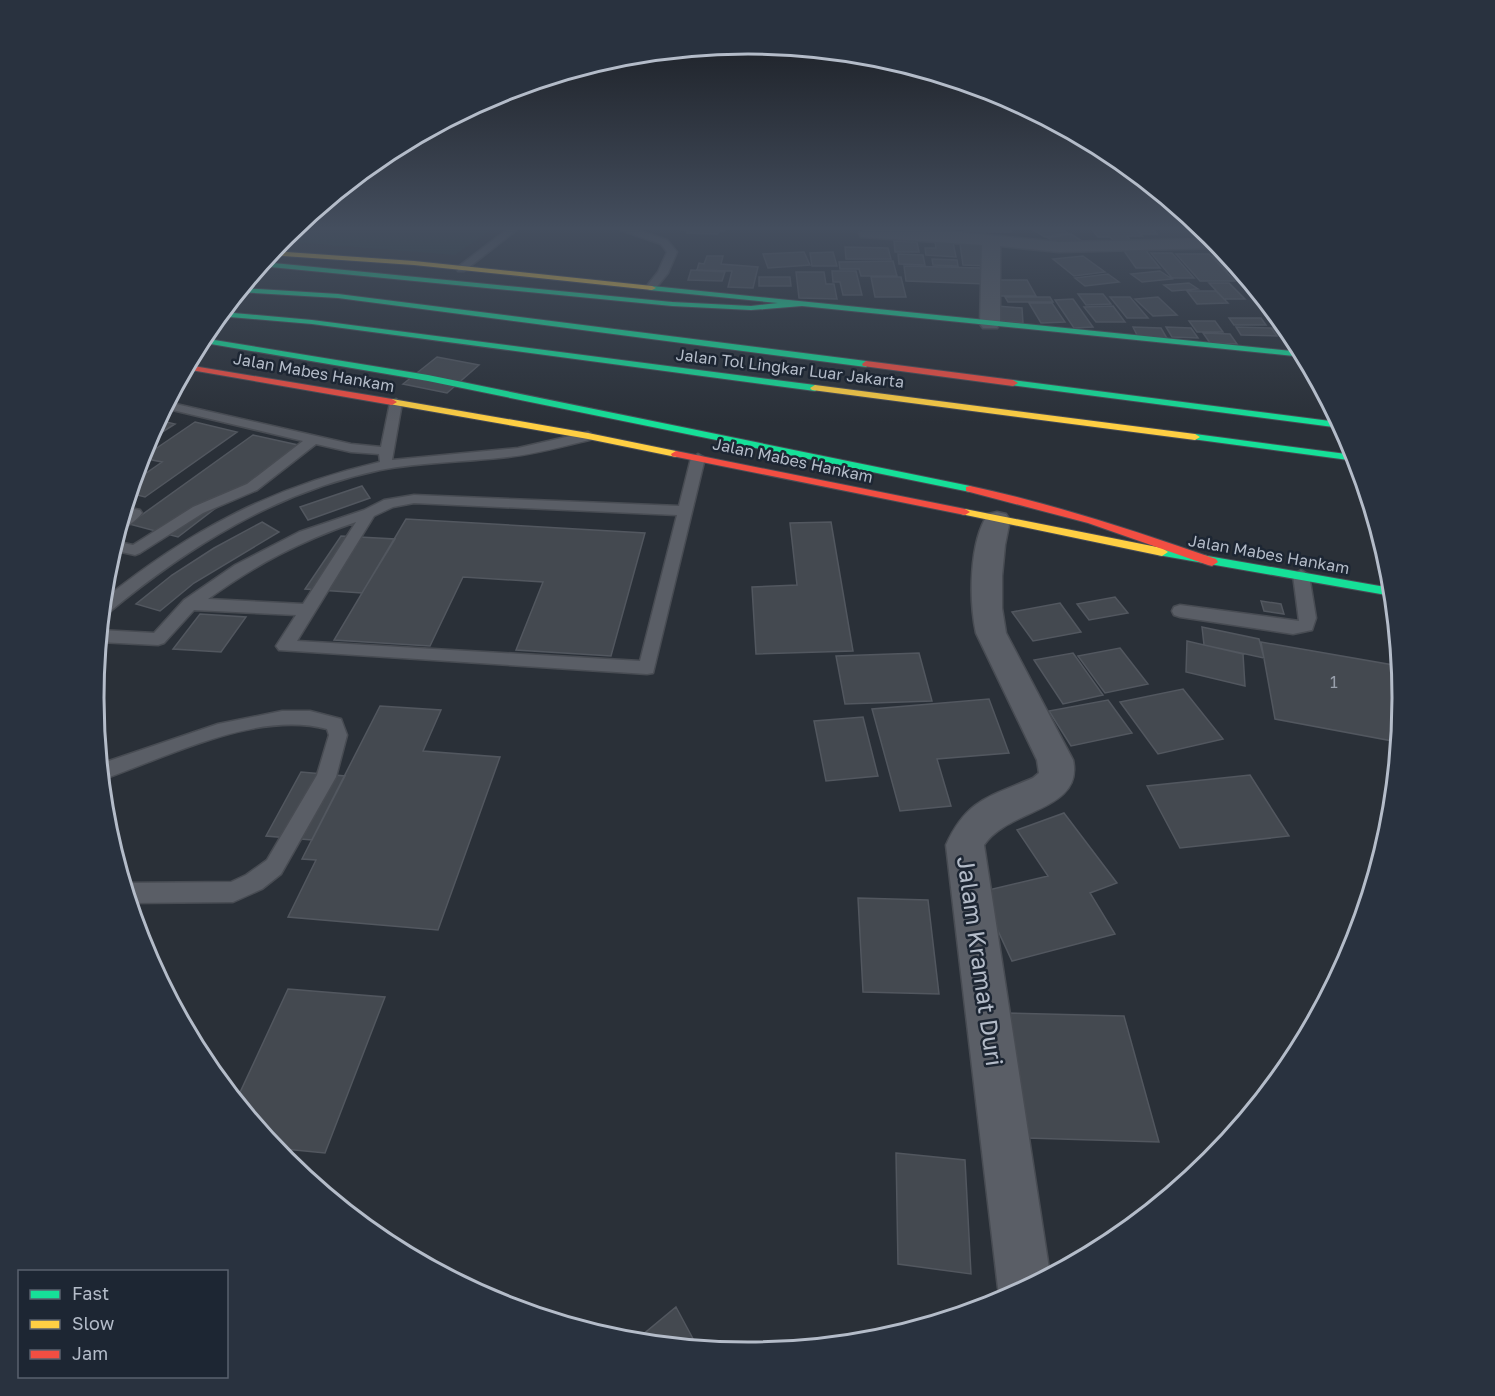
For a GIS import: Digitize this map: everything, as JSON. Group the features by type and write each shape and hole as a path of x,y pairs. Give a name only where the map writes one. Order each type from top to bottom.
{"main road":[{"name":"Jalan Tol Lingkar Luar Jakarta","path":"291,293 338,296 1330,424"},
{"path":"560,293 672,304 751,308 808,303"},
{"path":"711,293 1292,355"},
{"name":"Jalan Tol Lingkar Luar Jakarta","path":"230,315 312,322 1344,457"},
{"path":"211,342 428,378 1010,497 1101,522 1212,562"},
{"name":"Jalan Mabes Hankam","path":"195,368 588,436 1212,562 1382,590"}],"street":[{"path":"990,293 990,324"},
{"name":"Jalam Kramat Duri","path":"997,520 991,543 987,621 1057,768 1053,784 981,819 968,836 965,845 1024,1280"}],"lane":[{"path":"385,458 396,403"},
{"path":"173,407 314,439 385,458"},
{"path":"111,602 158,564 211,529 317,482 385,458 511,453 588,436"},
{"path":"121,548 135,550 198,510 252,487 314,439"},
{"path":"369,513 285,646 647,668 698,458"},
{"path":"107,636 158,639 190,604 240,569 304,535 369,513 389,503 414,499 686,511"},
{"path":"1180,610 1293,628 1306,626 1308,618 1300,575"},
{"path":"190,604 308,610"},
{"path":"108,769 253,722 287,717 324,720 334,724 338,735 326,777 274,867 254,882 232,892 134,893"}],"building":[{"path":"798,293 836,293 837,299 799,298"},
{"path":"843,293 862,293 862,295 843,295"},
{"path":"874,293 905,293 906,297 875,297"},
{"path":"1000,293 1034,293 1036,296 1001,296"},
{"path":"1189,293 1218,293 1228,303 1197,304"},
{"path":"1219,293 1239,293 1245,299 1224,299"},
{"path":"1078,294 1103,294 1111,304 1086,305"},
{"path":"1005,297 1050,297 1053,302 1008,302"},
{"path":"1110,297 1130,297 1148,318 1127,318"},
{"path":"1158,297 1177,315 1153,316 1135,299"},
{"path":"1073,299 1093,327 1074,328 1055,300"},
{"path":"1029,303 1052,303 1065,322 1041,323"},
{"path":"997,306 1022,308 1023,323 997,321"},
{"path":"1113,306 1125,322 1096,322 1084,307"},
{"path":"1229,318 1261,318 1266,325 1234,325"},
{"path":"1189,321 1215,321 1223,332 1197,332"},
{"path":"1133,327 1161,328 1168,340 1139,339"},
{"path":"1166,327 1191,328 1198,338 1172,337"},
{"path":"1236,327 1271,328 1277,336 1241,335"},
{"path":"1203,333 1230,334 1237,344 1210,343"},
{"path":"437,357 479,365 447,393 403,384"},
{"path":"166,422 175,424 161,433"},
{"path":"195,422 237,432 145,497 137,495 144,474 162,462 150,460 154,450"},
{"path":"253,435 298,445 178,537 129,524"},
{"path":"362,486 370,498 308,520 300,507"},
{"path":"406,519 645,533 611,656 516,650 543,582 463,577 430,646 334,640"},
{"path":"262,522 279,532 194,583 160,611 136,604 172,575 214,548"},
{"path":"831,522 853,651 756,654 752,587 797,585 790,523"},
{"path":"341,536 395,539 362,593 305,589"},
{"path":"1115,597 1128,613 1089,620 1077,604"},
{"path":"1261,601 1281,604 1284,614 1264,611"},
{"path":"1060,603 1081,632 1033,641 1012,612"},
{"path":"200,614 246,617 221,652 173,649"},
{"path":"1202,627 1259,639 1264,658 1204,645"},
{"path":"1187,641 1243,654 1245,686 1186,672"},
{"path":"1261,642 1390,665 1390,740 1275,719"},
{"path":"1120,648 1148,684 1105,693 1078,656"},
{"path":"919,653 932,701 845,704 836,656"},
{"path":"1073,653 1103,695 1063,704 1034,660"},
{"path":"1183,689 1223,739 1158,754 1120,702"},
{"path":"989,699 1009,753 937,759 951,806 900,811 872,709"},
{"path":"1108,700 1132,733 1071,746 1049,711"},
{"path":"380,706 441,710 423,751 500,757 438,930 288,917 316,860 302,859"},
{"path":"863,717 878,776 826,781 814,721"},
{"path":"301,772 345,776 312,840 266,836"},
{"path":"1250,775 1289,836 1180,848 1147,786"},
{"path":"1064,813 1117,883 1090,893 1115,934 1012,961 980,892 1048,876 1017,830"},
{"path":"858,898 928,900 939,994 863,992"},
{"path":"288,989 385,997 325,1153 289,1149 263,1123 240,1093"},
{"path":"1005,1013 1124,1016 1159,1142 1026,1138"},
{"path":"896,1153 965,1160 971,1274 898,1264"},
{"path":"676,1307 694,1340 663,1336 644,1333"}],"traffic: fast":[{"path":"291,293 338,296 866,364"},
{"path":"560,293 672,304 751,308 808,303"},
{"path":"702,293 1291,354"},
{"path":"230,315 312,322 815,388"},
{"path":"211,342 428,378 970,489"},
{"path":"1013,383 1330,424"},
{"path":"1195,437 1344,457"},
{"path":"1162,552 1382,590"}],"traffic: slow":[{"path":"815,388 1195,437"},
{"path":"392,402 588,436 676,454"},
{"path":"965,512 1162,552"}],"traffic: jam":[{"path":"866,364 1013,383"},
{"path":"195,368 392,402"},
{"path":"676,454 965,512"},
{"path":"970,489 1092,521 1212,562"}]}
